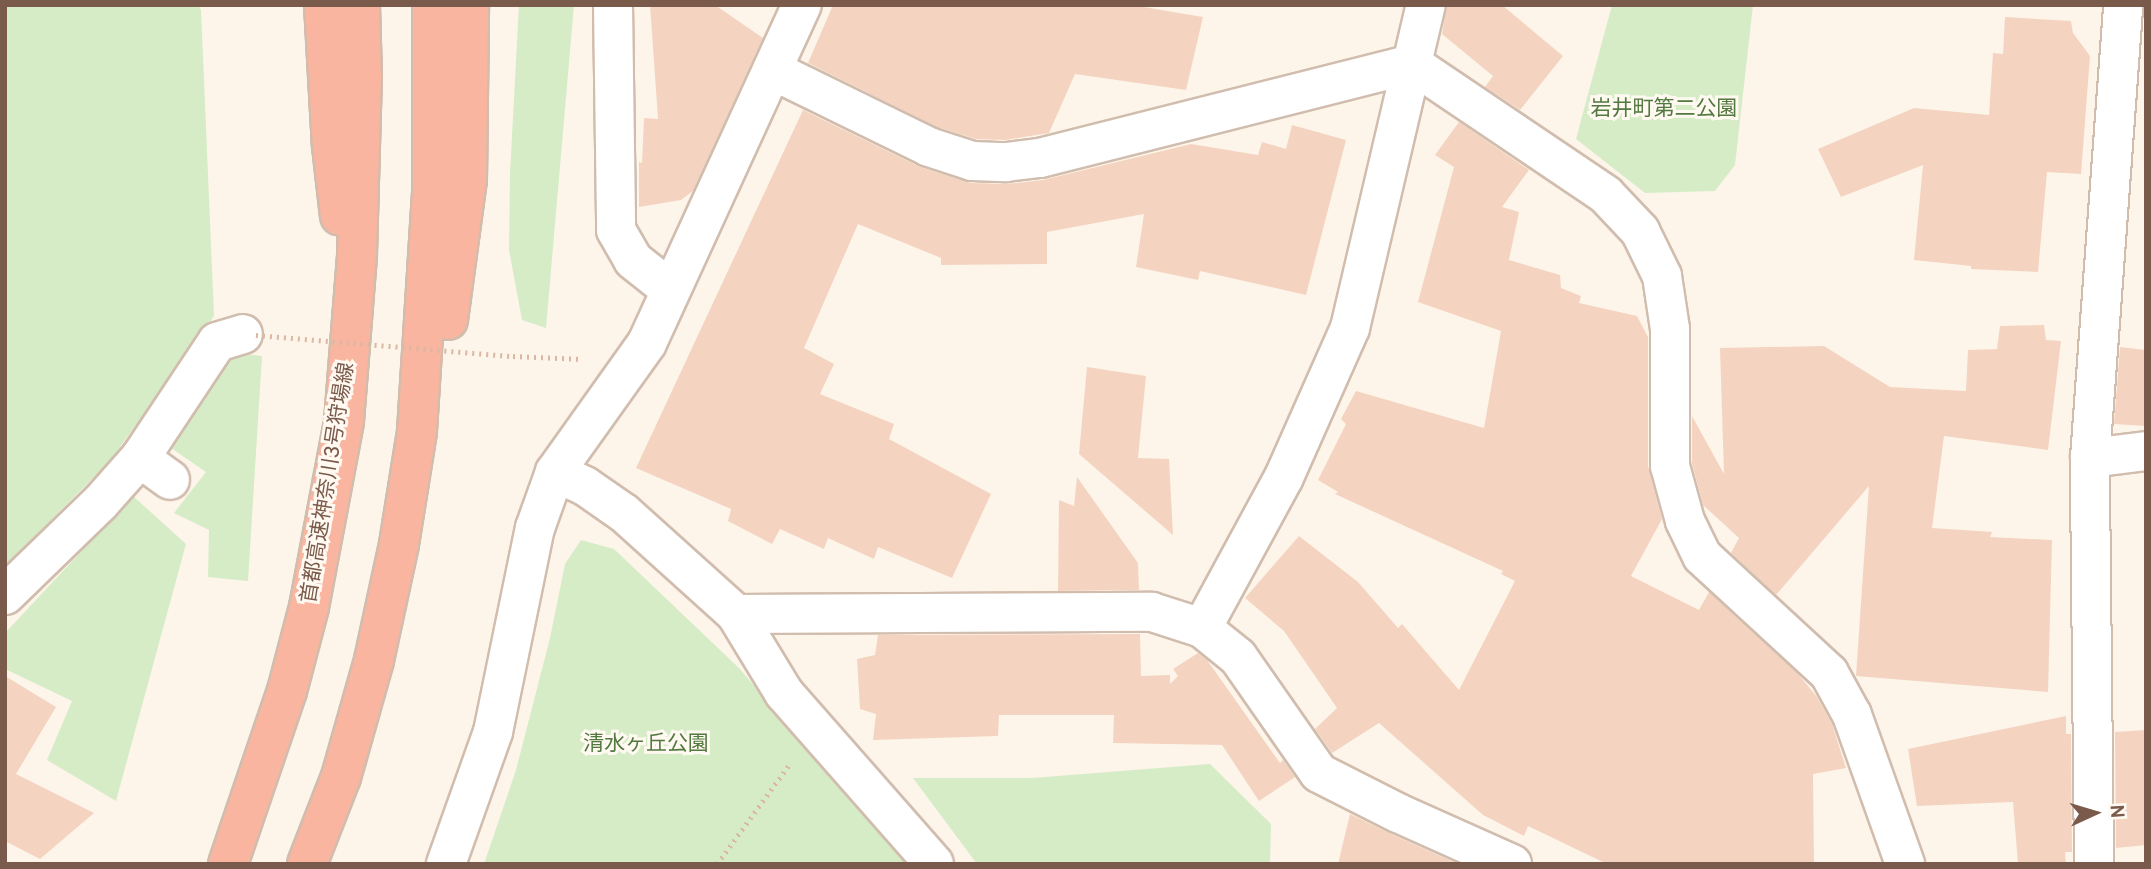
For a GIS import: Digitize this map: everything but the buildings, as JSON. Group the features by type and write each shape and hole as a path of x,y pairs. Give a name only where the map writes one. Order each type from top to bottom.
{"highway":[{"path":"324,5 332,146 353,333"},
{"name":"首都高速神奈川3号狩場線","path":"228,864 284,703 309,607 344,421 353,333 361,146 360,5"},
{"path":"307,864 341,777 374,660 399,544 417,431 432,194 432,5"},
{"path":"417,431 449,313 467,180 469,5"}],"street":[{"path":"613,5 616,230 633,260 671,290"},
{"path":"446,864 493,732 535,528 555,472 646,343 802,5"},
{"path":"1202,628 1284,477 1350,328 1426,5"},
{"path":"2094,864 2090,458 2123,5"},
{"path":"772,70 929,147 972,160 1006,162 1040,158 1412,64 1606,195 1640,231 1662,276 1670,329 1670,466 1685,521 1703,556 1781,625 1829,674 1852,715 1905,864"},
{"path":"5,595 100,503 155,469 217,342 249,335"},
{"path":"2090,458 2146,451"},
{"path":"555,472 585,486 624,513 736,614 783,692 933,864"},
{"path":"736,614 1152,612 1202,628 1238,657 1320,773 1398,813 1512,864"}],"path":[{"path":"249,335 583,359"},
{"path":"717,864 816,729"}],"green space":[{"path":"5,5 198,5 201,10 214,316 110,461 5,566"},
{"path":"519,5 574,5 546,328 522,320 509,250 510,173"},
{"name":"岩井町第二公園","path":"1612,5 1753,5 1735,165 1715,191 1645,193 1576,139"},
{"path":"233,352 262,356 248,581 208,577 209,530 174,513 206,472 171,448"},
{"path":"133,496 186,544 116,801 47,760 72,701 5,669 5,633"},
{"name":"清水ヶ丘公園","path":"581,540 614,549 739,668 906,864 484,864 516,770 550,638 565,564"},
{"path":"1210,764 1271,824 1270,864 977,864 913,778 1032,778"}]}
